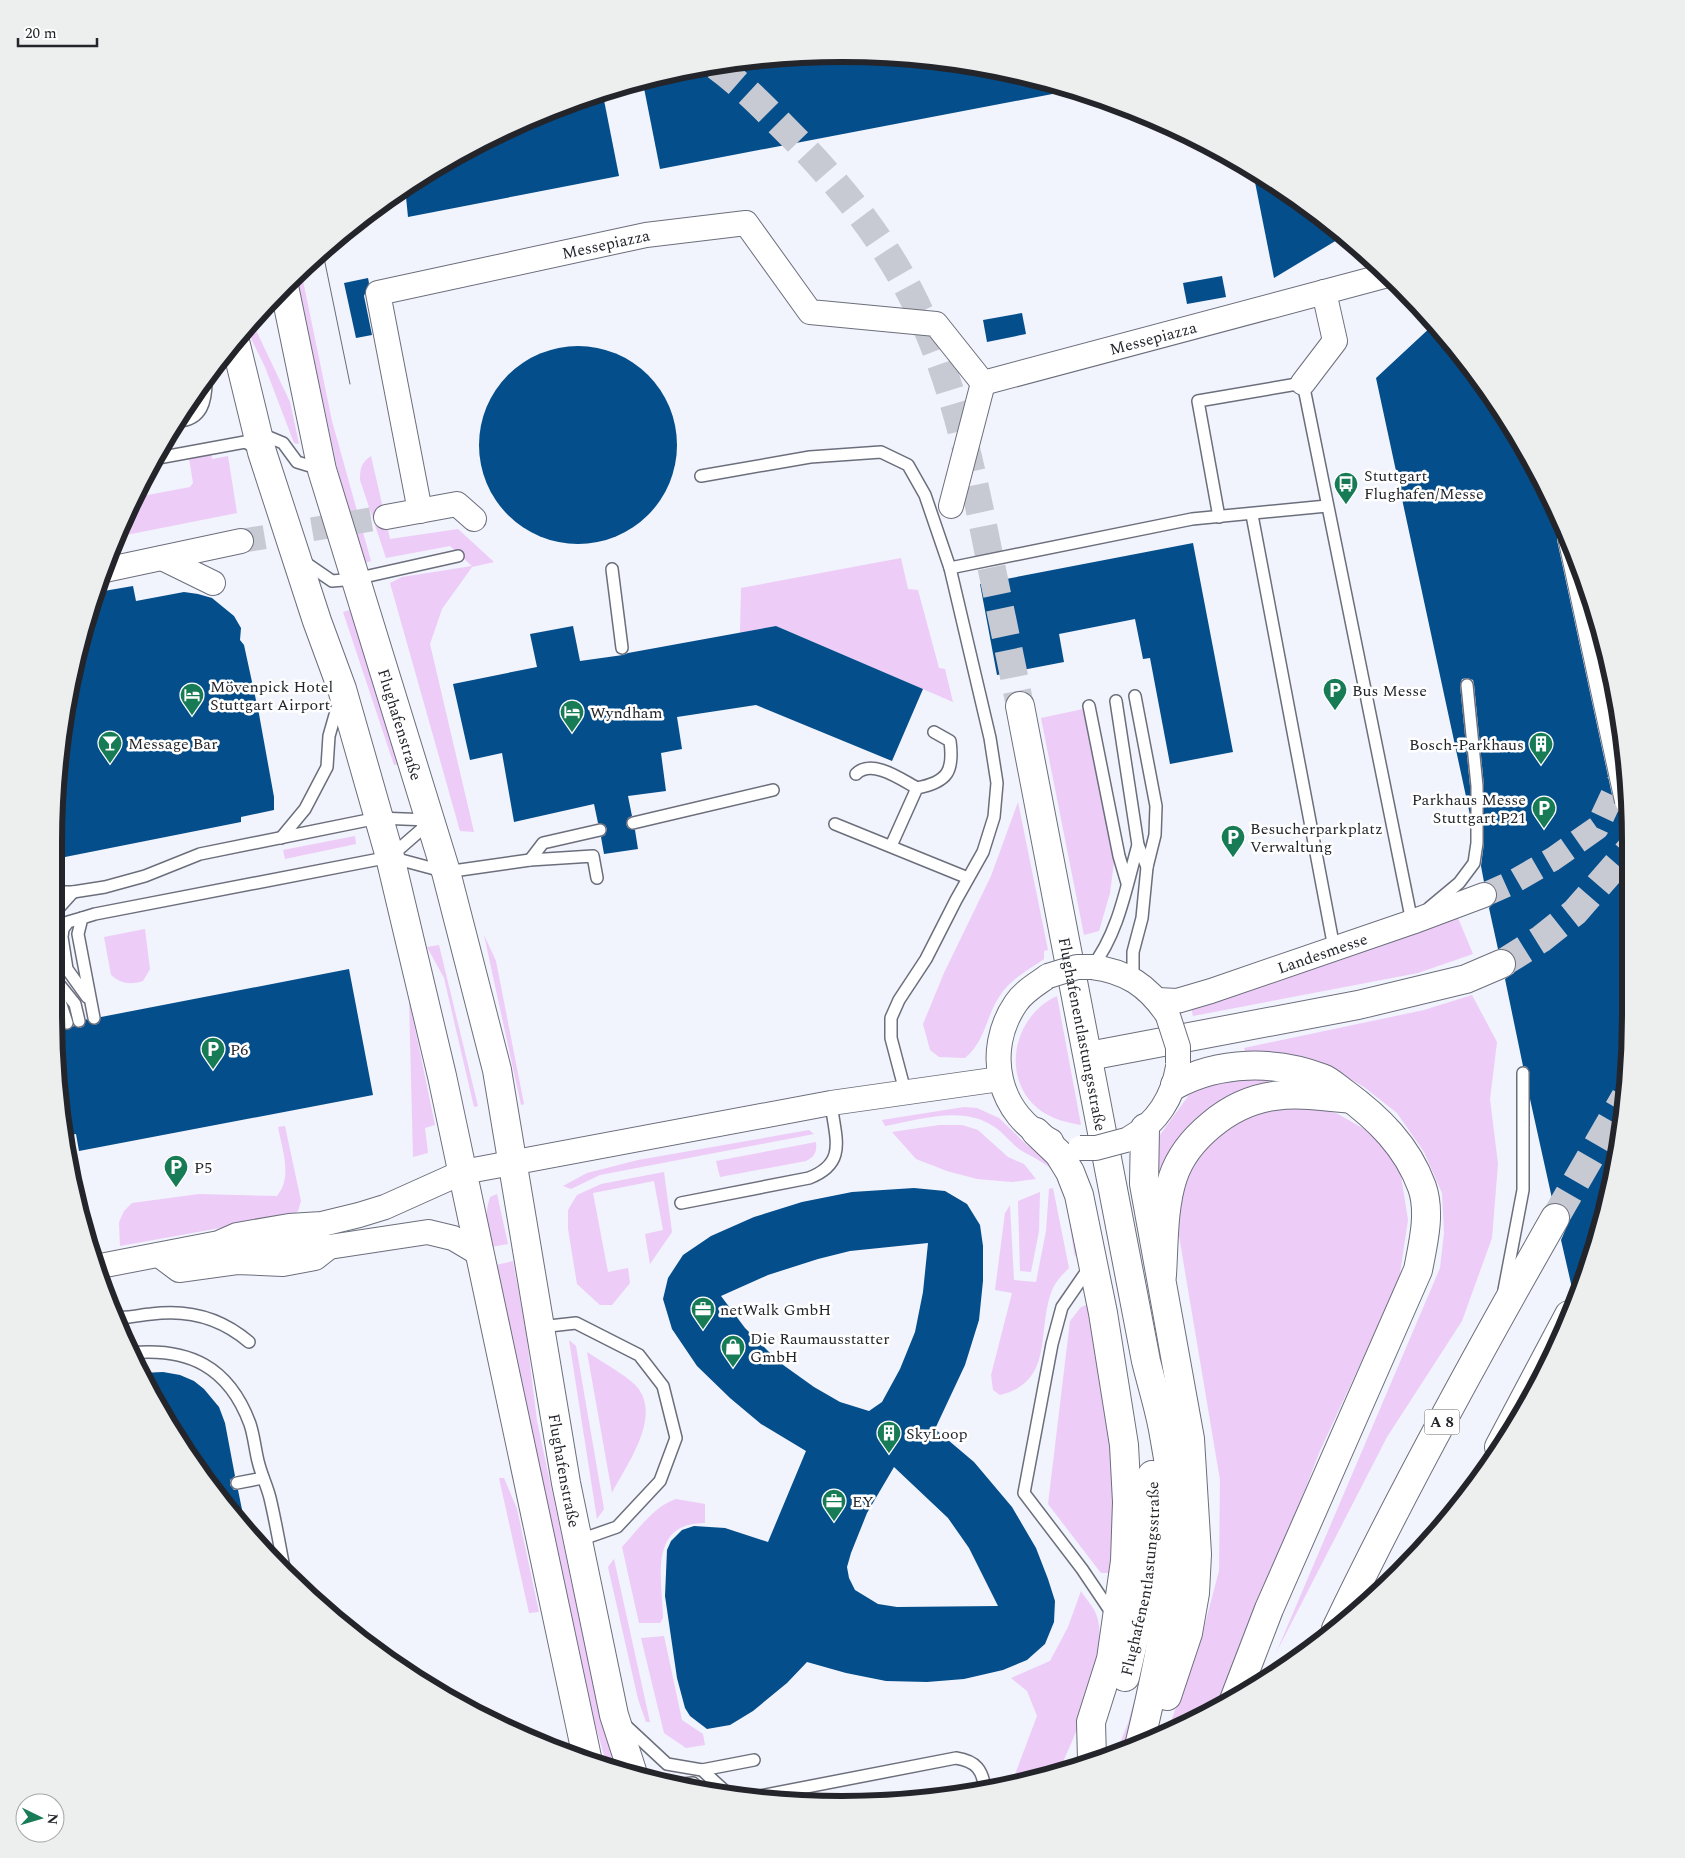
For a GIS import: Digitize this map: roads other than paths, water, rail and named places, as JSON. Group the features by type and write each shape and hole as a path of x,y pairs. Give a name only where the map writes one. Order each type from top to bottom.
{"main road":[{"name":"Flughafenstraße","path":"286,296 322,470 431,820 497,1070 577,1541 614,1715 630,1766"},
{"path":"238,351 260,442 317,621 342,689 390,857 463,1172 586,1752"},
{"name":"Flughafenentlastungsstraße","path":"1020,706 1146,1361 1164,1435 1173,1520 1171,1577 1159,1665 1143,1735"},
{"path":"1088,1056 1358,1005 1466,979 1501,964"},
{"path":"1177,1074 1191,1076 1210,1070 1237,1066 1296,1070 1324,1078 1377,1117 1401,1145 1422,1189 1425,1215 1418,1270 1268,1609 1239,1687"},
{"path":"1162,1275 1168,1201 1174,1176 1185,1152 1199,1135 1223,1115 1245,1102 1268,1096 1291,1094 1353,1099"},
{"path":"1036,1132 1059,1154 1070,1172 1079,1195 1093,1262 1124,1445 1127,1502 1125,1561 1111,1659 1090,1722 1093,1754"},
{"path":"1135,1134 1162,1275 1190,1439 1197,1554 1195,1594 1188,1633 1159,1718 1150,1732"},
{"name":"A 8","path":"1344,1613 1367,1564 1500,1314 1555,1218"},
{"name":"Flughafenentlastungsstraße","path":"1096,1753 1126,1674 1146,1587 1153,1517 1146,1361"}],"street":[{"name":"Messepiazza","path":"420,511 378,293 646,235 746,222 810,312 936,324 983,383 1379,277"},
{"path":"1303,382 1335,341 1324,292"},
{"path":"951,506 983,383"},
{"path":"386,517 457,504 474,519"},
{"path":"113,568 241,541"},
{"path":"162,558 213,583"},
{"path":"1583,600 1618,758"},
{"name":"Landesmesse","path":"1163,1008 1177,1001 1412,922 1484,895"},
{"path":"1077,967 1092,967 1106,968 1133,979 1163,1008 1178,1046 1177,1074 1160,1113 1135,1134 1096,1148 1080,1148 1050,1140 1036,1132 1020,1118 1012,1106 1000,1079 998,1059 1000,1038 1006,1019 1017,1002 1031,987 1048,976 1077,967"},
{"path":"320,1237 463,1172 905,1091 950,1088 1000,1079"},
{"path":"104,1265 219,1243 237,1235 272,1229 320,1237 428,1232 453,1238 480,1254"},
{"path":"159,1255 179,1270 237,1262 283,1264 315,1258 320,1237"}],"lane":[{"path":"1219,517 1198,401 1303,382 1412,922 1459,883 1474,863 1477,843 1477,786 1467,685"},
{"path":"188,419 200,413 205,405 205,393"},
{"path":"164,457 245,442 283,443 297,462 322,470"},
{"path":"701,476 810,457 881,452 908,465 926,495 950,568 990,738 997,783 994,816 983,852 926,959 899,1000 891,1018 891,1038 905,1091"},
{"path":"950,568 1192,519 1252,515 1328,506"},
{"path":"1252,515 1334,948"},
{"path":"296,556 332,580 355,579 458,556"},
{"path":"612,569 622,648"},
{"path":"281,838 305,810 327,767 329,736 342,689"},
{"path":"1133,979 1134,952 1142,918 1148,867 1155,835 1156,806 1135,696"},
{"path":"1116,701 1138,845 1148,867"},
{"path":"1089,706 1119,856 1127,883"},
{"path":"856,774 867,768 875,769 891,774 917,788 934,785 944,778 952,761 950,741 934,732"},
{"path":"891,846 917,788"},
{"path":"633,822 772,790"},
{"path":"62,892 105,887 136,879 200,854 378,818 431,820"},
{"path":"390,857 431,820"},
{"path":"835,824 968,878"},
{"path":"530,860 544,843 600,830"},
{"path":"1092,967 1103,952 1121,909 1138,845"},
{"path":"90,1000 67,969 63,951 63,929 68,922 82,918 390,857 446,872 530,860 593,856 597,878"},
{"path":"62,904 73,892"},
{"path":"82,918 78,934 94,1018"},
{"path":"62,988 75,1004 79,1021"},
{"path":"62,1008 67,1023"},
{"path":"1500,1314 1523,1190 1523,1073"},
{"path":"681,1203 809,1178 824,1172 832,1164 837,1151 831,1104"},
{"path":"1093,1262 1062,1307 1051,1353 1024,1493 1082,1569 1117,1622"},
{"path":"124,1318 172,1311 192,1314 226,1324 249,1342"},
{"path":"540,1328 576,1323 639,1355 663,1386 676,1438 660,1481 617,1527 577,1541"},
{"path":"139,1352 174,1353 192,1358 216,1372 236,1394 250,1426 263,1478 270,1496 282,1557"},
{"path":"237,1483 263,1478"},
{"path":"614,1715 667,1764 702,1770 754,1760"},
{"path":"777,1793 956,1758 967,1760 978,1766 985,1783"},
{"path":"702,1770 719,1786"}],"tunnel":[{"path":"723,72 758,101 845,195 889,255 913,298 938,356 957,416 980,509 1020,706"},
{"path":"241,541 386,517"},
{"path":"1484,895 1513,882 1553,859 1597,828 1620,780"},
{"path":"1501,964 1541,939 1575,912 1622,858"},
{"path":"1555,1218 1617,1112"}],"tram line":[{"path":"324,259 350,384"}],"place":[{"name":"Stuttgart Flughafen/Messe","path":"1346,505"},
{"name":"Bus Messe","path":"1335,711"},
{"name":"Mövenpick Hotel Stuttgart Airport","path":"192,716"},
{"name":"Wyndham","path":"572,733"},
{"name":"Message Bar","path":"110,764"},
{"name":"Bosch-Parkhaus","path":"1541,765"},
{"name":"Parkhaus Messe Stuttgart P21","path":"1544,829"},
{"name":"Besucherparkplatz Verwaltung","path":"1233,858"},
{"name":"P6","path":"213,1070"},
{"name":"P5","path":"176,1188"},
{"name":"netWalk GmbH","path":"703,1330"},
{"name":"Die Raumausstatter GmbH","path":"733,1368"},
{"name":"SkyLoop","path":"889,1454"},
{"name":"EY","path":"834,1522"}]}
